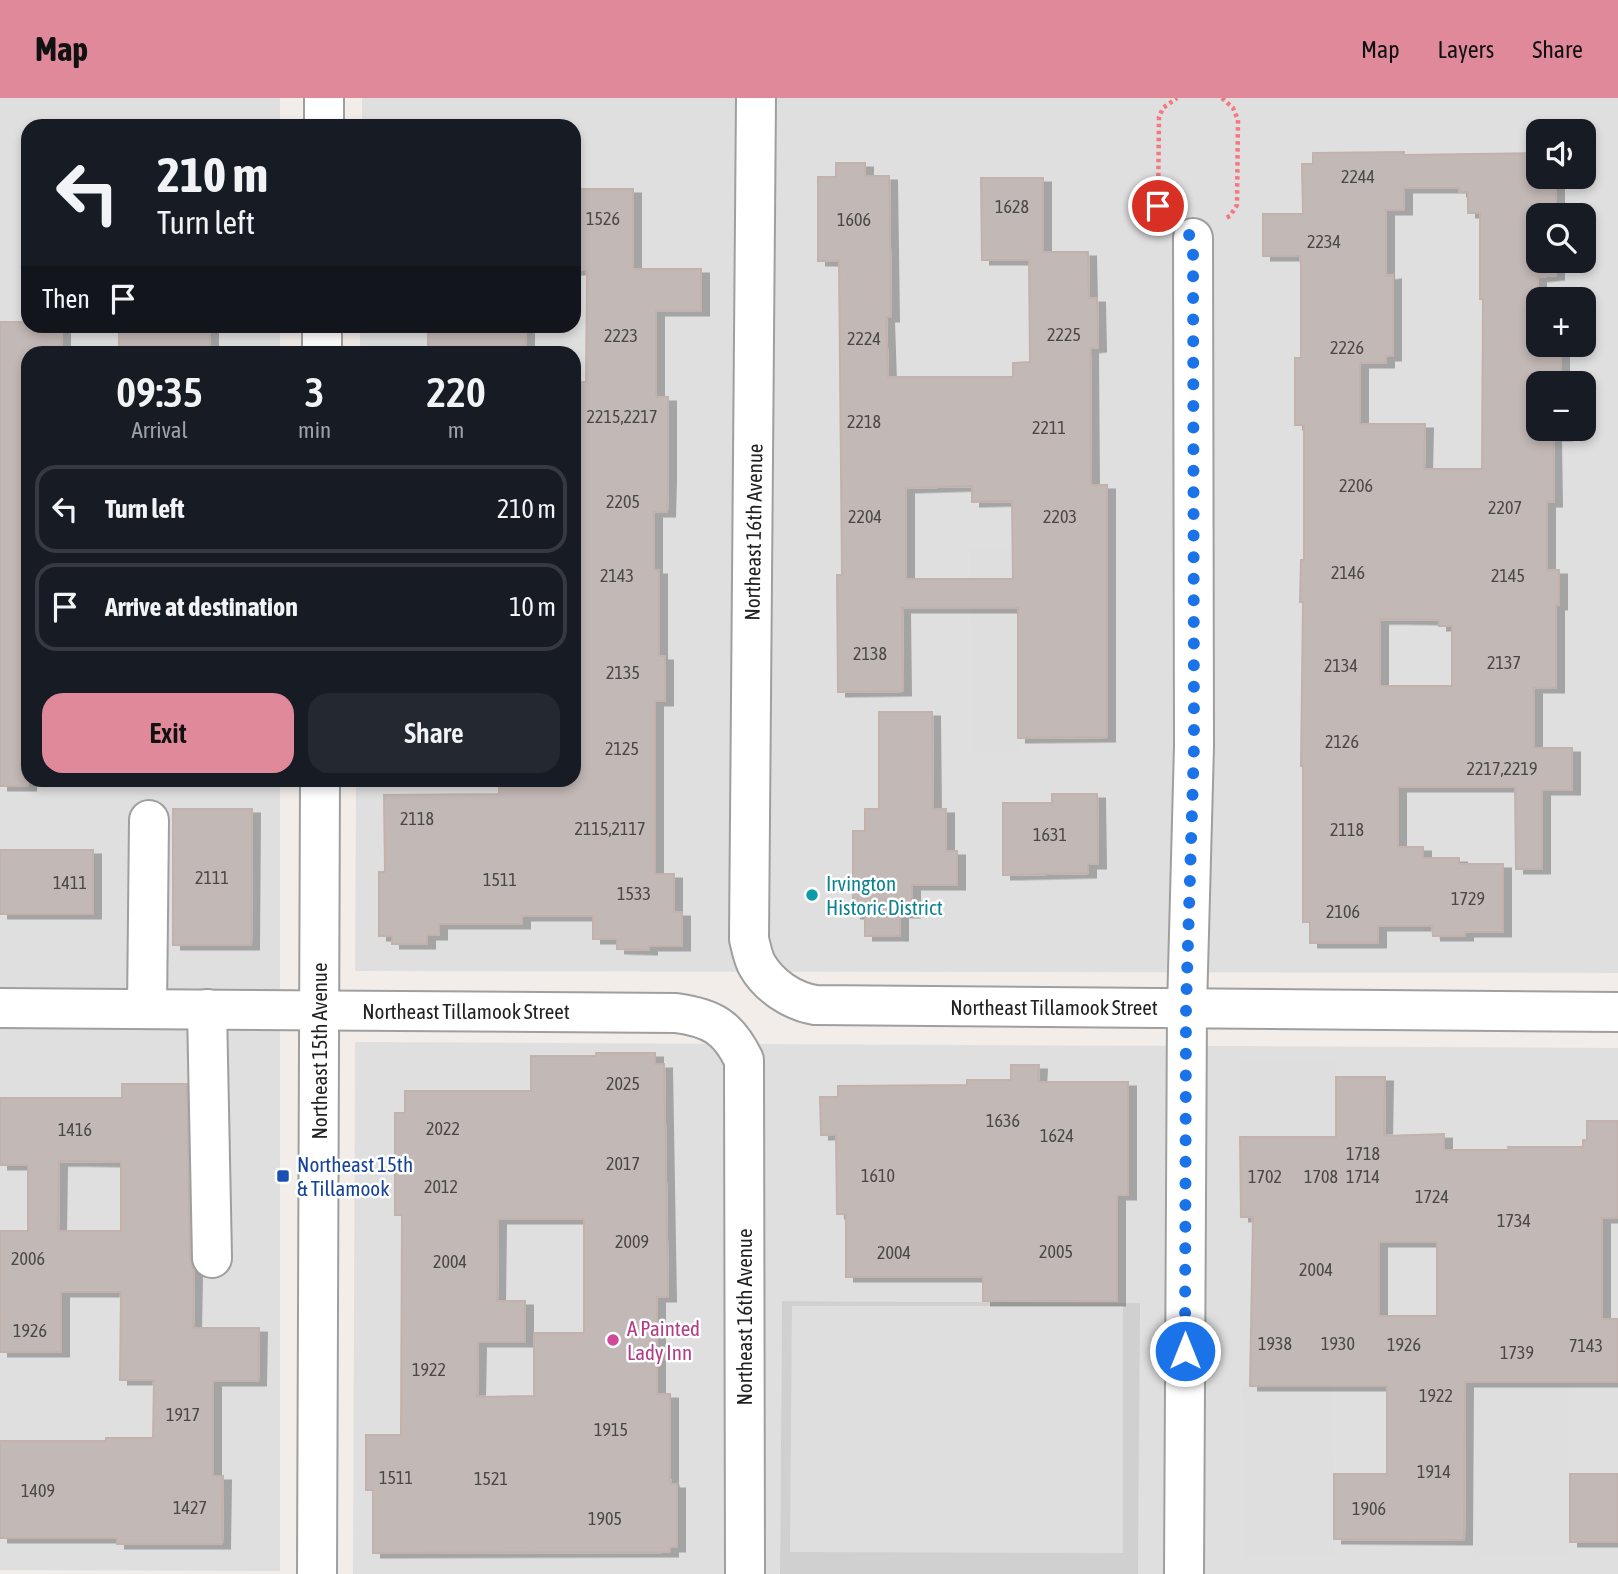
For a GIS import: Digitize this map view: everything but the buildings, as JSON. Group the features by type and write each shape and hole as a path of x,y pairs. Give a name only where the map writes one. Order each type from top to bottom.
{"street":[{"path":"324,98 324,119"},
{"name":"Northeast 16th Avenue","path":"756,98 749,939 756,964"},
{"path":"1184,1574 1186,1008 1194,746 1193,238"},
{"name":"Northeast 15th Avenue","path":"317,1574 320,787"},
{"path":"147,1009 149,820"},
{"name":"Northeast Tillamook Street","path":"756,964 774,986 801,1003 815,1005 1618,1012"},
{"name":"Northeast Tillamook Street","path":"0,1008 676,1013 712,1021 726,1032 744,1060"},
{"path":"207,1009 212,1258"},
{"name":"Northeast 16th Avenue","path":"744,1060 745,1574"}],"path":[{"path":"1177,98 1163,108 1158,117 1158,206 1165,217 1193,238 1230,216 1237,205 1238,120 1233,108 1222,98"}],"shaded area":[{"path":"0,98 280,98 280,119 21,119 21,333 280,333 280,346 21,346 21,787 280,787 280,1571 0,1570"},
{"path":"362,98 1618,98 1618,973 355,971 356,787 581,787 581,346 360,346 360,333 581,333 581,119 362,119"},
{"path":"369,333 428,333 428,346 370,346"},
{"path":"1017,548 1019,751 973,752 970,549"},
{"path":"355,1042 1618,1048 1618,1574 1138,1574 1139,1303 782,1301 780,1574 353,1574"},
{"path":"1240,1059 1336,1059 1336,1137 1240,1137"},
{"path":"782,1301 1140,1303 1138,1574 780,1574"},
{"path":"792,1306 1123,1306 1123,1553 790,1552"},
{"path":"1569,1382 1569,1558 1474,1558 1474,1383"},
{"path":"1243,1386 1333,1386 1334,1556 1245,1557"}],"place":[{"name":"Irvington Historic District","path":"812,895"},
{"name":"Northeast 15th & Tillamook","path":"283,1176"},
{"name":"A Painted Lady Inn","path":"613,1340"}],"route":[{"path":"1158,206 1165,217 1193,238 1194,746 1186,1008 1185,1351"}]}
